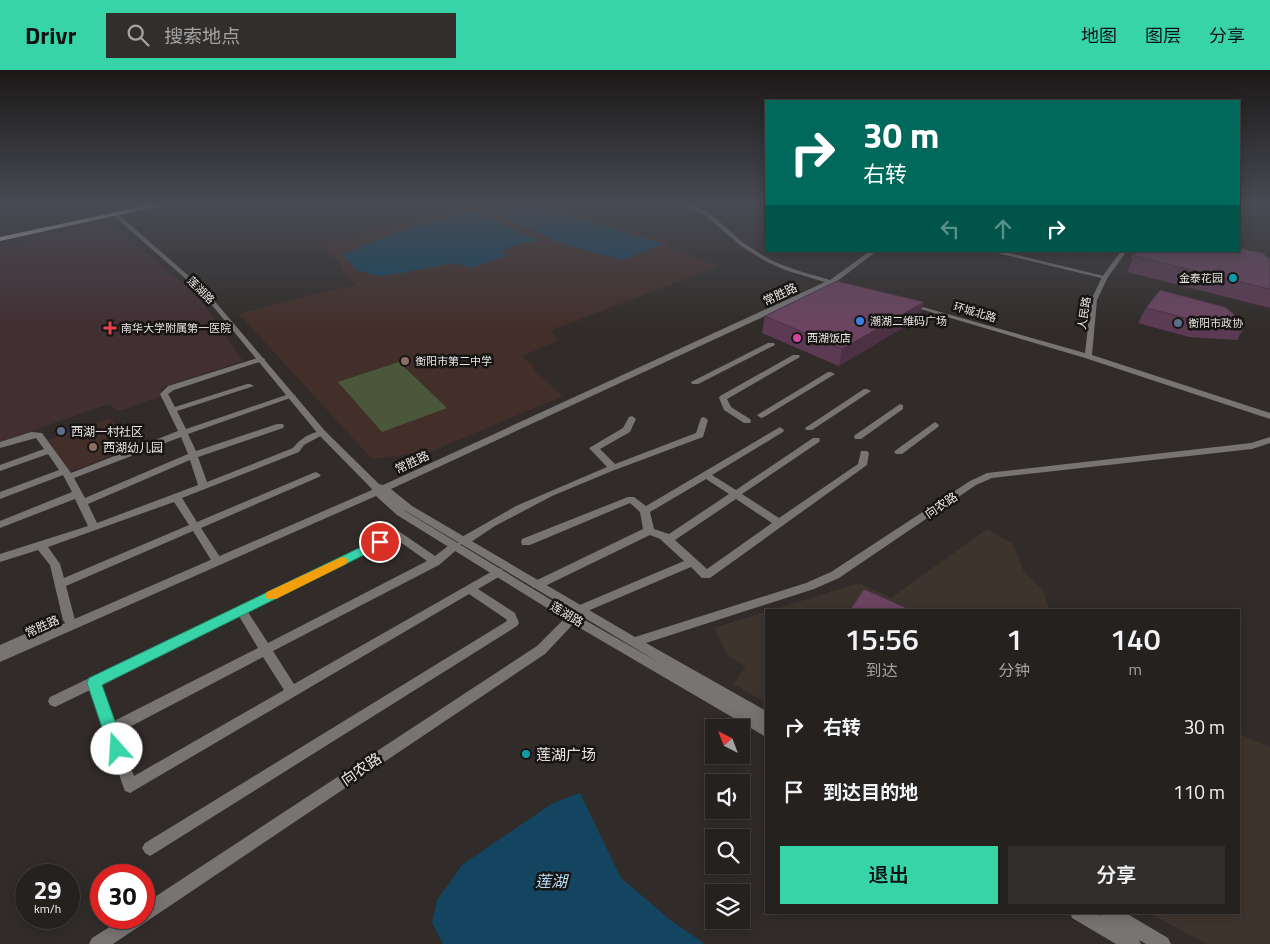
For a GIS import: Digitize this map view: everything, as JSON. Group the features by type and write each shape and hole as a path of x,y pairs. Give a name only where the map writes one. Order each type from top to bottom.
{"street":[{"name":"莲湖路","path":"151,246 204,292 322,433 379,489 498,572 575,614 765,730"},
{"path":"744,246 769,261 787,269 835,283"},
{"name":"常胜路","path":"0,657 379,489 835,283 873,252"},
{"path":"996,252 1105,277"},
{"name":"人民路","path":"1088,356 1094,300 1105,277 1123,252"},
{"name":"环城北路","path":"906,304 1088,356 1270,416"},
{"path":"695,382 771,345"},
{"path":"747,421 727,408 723,398 796,357"},
{"path":"203,486 185,432 164,394 171,388 261,360"},
{"path":"761,415 831,374"},
{"path":"173,410 250,386"},
{"path":"809,428 867,392"},
{"path":"0,496 292,396"},
{"path":"858,438 900,407"},
{"path":"614,468 594,448 627,430 632,419"},
{"path":"110,730 435,562 489,523 545,495 700,435 704,420"},
{"path":"898,452 935,425"},
{"path":"0,525 280,426"},
{"path":"645,511 780,430"},
{"path":"0,558 42,546 296,450 300,443 322,433"},
{"path":"0,446 31,435 39,435 66,474 94,527"},
{"path":"668,540 816,440"},
{"name":"向农路","path":"634,642 810,586 835,575 973,483 990,475 1252,446 1270,440"},
{"path":"0,468 49,450"},
{"path":"537,585 649,531 664,536 706,575 862,465 864,453"},
{"path":"706,474 779,523"},
{"path":"60,584 316,475"},
{"name":"常胜路","path":"0,650 215,557 379,489"},
{"path":"176,496 215,557"},
{"path":"526,542 631,499 645,511 649,531"},
{"path":"55,701 397,534 435,562"},
{"name":"莲湖路","path":"460,544 537,585 575,614 634,642 765,717"},
{"path":"42,546 56,564 69,620"},
{"path":"575,614 693,562"},
{"path":"94,683 130,786 498,572"},
{"path":"150,848 512,623 511,616 470,589"},
{"path":"241,610 292,692"},
{"name":"向农路","path":"155,907 541,650 575,614"},
{"path":"1081,914 1132,944"},
{"path":"1110,914 1162,944"},
{"path":"98,944 121,929"}],"shaded area":[{"name":"南华大学附属第一医院","path":"138,246 197,295 243,361 165,386 161,389 162,396 119,411 109,404 0,442 0,247"},
{"name":"衡阳市第二中学","path":"321,246 669,246 667,247 719,266 550,331 560,340 522,356 534,367 533,370 563,396 432,451 372,459 239,314 356,285 342,272 340,263"},
{"name":"西湖幼儿园","path":"109,418 144,443 69,472 48,440"},
{"path":"987,529 1013,544 1024,572 1043,590 1049,609 775,609 859,583 891,598"},
{"path":"765,612 765,701 733,684 746,666 729,657 714,628"},
{"path":"1240,734 1270,747 1270,944 1207,944 1151,914 1240,914"}],"green space":[{"path":"399,362 447,408 382,432 338,382"}],"water":[{"path":"363,246 513,246 500,253 508,255 472,268 454,263 378,276 357,270 343,255"},
{"path":"570,246 659,246 623,260"},
{"name":"莲湖","path":"580,793 621,878 673,922 705,944 443,944 432,923 437,900 463,864 553,803"}],"building":[{"path":"1240,248 1266,254 1265,256 1270,258 1270,289 1134,256 1137,252 1240,252"},
{"path":"837,281 924,302 842,349 765,316"},
{"path":"1160,290 1225,307 1246,324 1198,321 1146,308"},
{"path":"864,589 909,609 851,609"}],"slow traffic":[{"path":"272,595 342,561"}],"place":[{"name":"金泰花园","path":"1233,278"},
{"name":"潮湖二维码广场","path":"860,321"},
{"name":"衡阳市政协","path":"1178,323"},
{"name":"南华大学附属第一医院","path":"110,328"},
{"name":"西湖饭店","path":"797,338"},
{"name":"衡阳市第二中学","path":"405,361"},
{"name":"西湖一村社区","path":"61,431"},
{"name":"西湖幼儿园","path":"93,447"},
{"name":"莲湖广场","path":"526,754"}],"route":[{"path":"117,749 94,683 380,542"}]}
